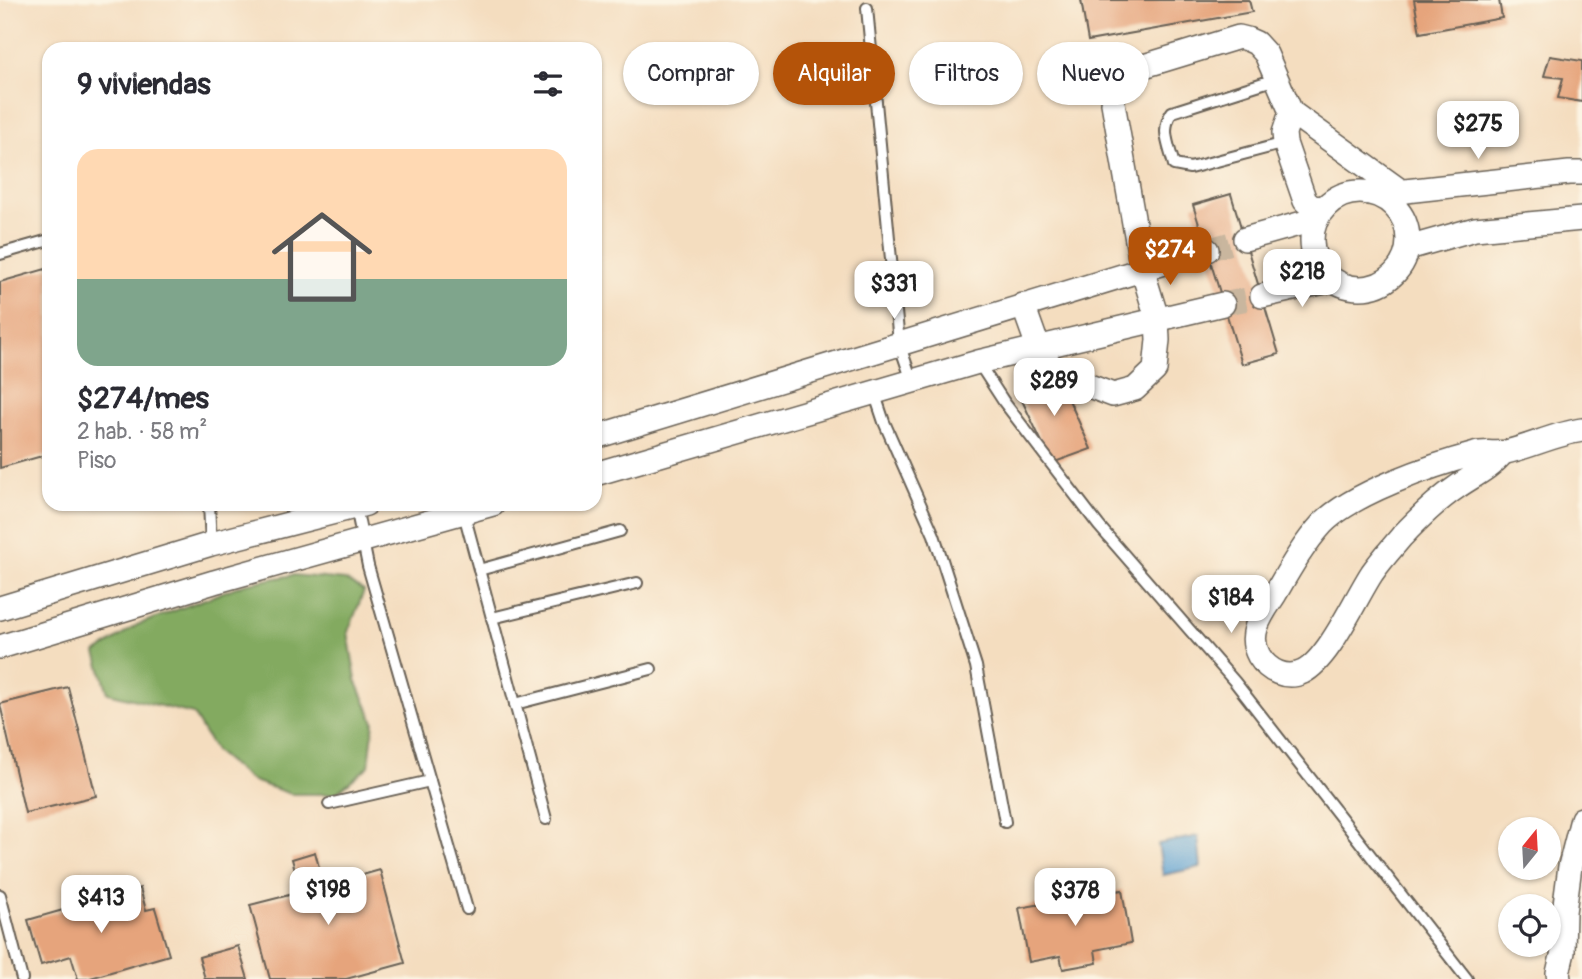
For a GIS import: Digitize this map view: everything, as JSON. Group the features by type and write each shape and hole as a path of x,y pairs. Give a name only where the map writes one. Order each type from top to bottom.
{"street":[{"path":"1023,305 1038,347 1051,366 1076,382 1113,395 1135,389 1154,370 1158,340 1157,318 1142,268 1113,103 1114,87 1121,77 1134,69 1239,37 1256,43 1266,54 1291,112 1402,192"},
{"path":"1291,112 1284,133 1285,142 1305,201 1321,214"},
{"path":"1375,195 1582,173"},
{"path":"1361,192 1375,195 1387,201 1405,221 1408,248 1404,261 1396,273 1385,282 1373,287 1345,286 1323,271 1312,246 1313,232 1321,214 1335,199 1361,192"},
{"path":"1245,239 1321,214"},
{"path":"1408,248 1475,229 1582,219"},
{"path":"602,435 1207,250"},
{"path":"1262,296 1333,280"},
{"path":"602,472 978,362 1223,304"},
{"path":"1503,453 1494,463 1429,509 1401,538 1374,571 1317,663 1302,673 1288,676 1273,671 1261,661 1254,647 1253,634 1260,616 1295,559 1324,523 1358,499 1437,465 1478,453 1503,453 1561,433 1582,430"},
{"path":"0,608 211,544 338,511"},
{"path":"0,647 214,582 362,541 454,511"},
{"path":"1559,979 1570,866 1582,819"},
{"path":"1563,952 1574,979"}],"lane":[{"path":"867,8 899,343 912,381"},
{"path":"1276,79 1172,112 1166,122 1167,136 1174,165 1181,168 1190,168 1285,142"},
{"path":"0,254 42,242"},
{"path":"978,362 1004,402 1099,526 1236,682 1467,979"},
{"path":"874,392 884,422 934,535 976,666 1005,822"},
{"path":"209,511 211,544"},
{"path":"361,511 362,541 467,909"},
{"path":"464,511 545,819"},
{"path":"479,570 620,531"},
{"path":"492,618 637,583"},
{"path":"515,704 651,669"},
{"path":"329,804 430,780"},
{"path":"0,895 22,979"}],"green space":[{"path":"293,575 345,580 364,591 348,632 356,680 374,722 369,766 335,794 291,794 250,780 215,751 193,714 108,693 96,653 137,625 244,584"}],"water":[{"path":"1198,836 1201,867 1163,875 1158,844"}],"building":[{"path":"1081,0 1249,0 1252,12 1088,41"},
{"path":"1414,0 1499,0 1502,18 1420,33"},
{"path":"1550,56 1582,61 1582,102 1558,98 1563,78 1544,76"},
{"path":"1231,194 1279,354 1242,364 1193,205"},
{"path":"42,270 42,456 0,468 0,282"},
{"path":"1057,373 1091,449 1052,463 1017,390"},
{"path":"68,687 96,796 25,813 0,704"},
{"path":"315,852 324,886 380,870 405,963 346,979 270,979 250,905 301,892 292,859"},
{"path":"140,888 146,910 155,908 169,955 87,979 78,979 71,956 41,965 28,920"},
{"path":"1122,890 1131,943 1095,950 1097,963 1063,969 1060,956 1029,962 1019,908"},
{"path":"238,946 248,979 205,979 199,957"}],"tunnel":[{"path":"1207,250 1245,239"},
{"path":"1223,304 1262,296"}]}
